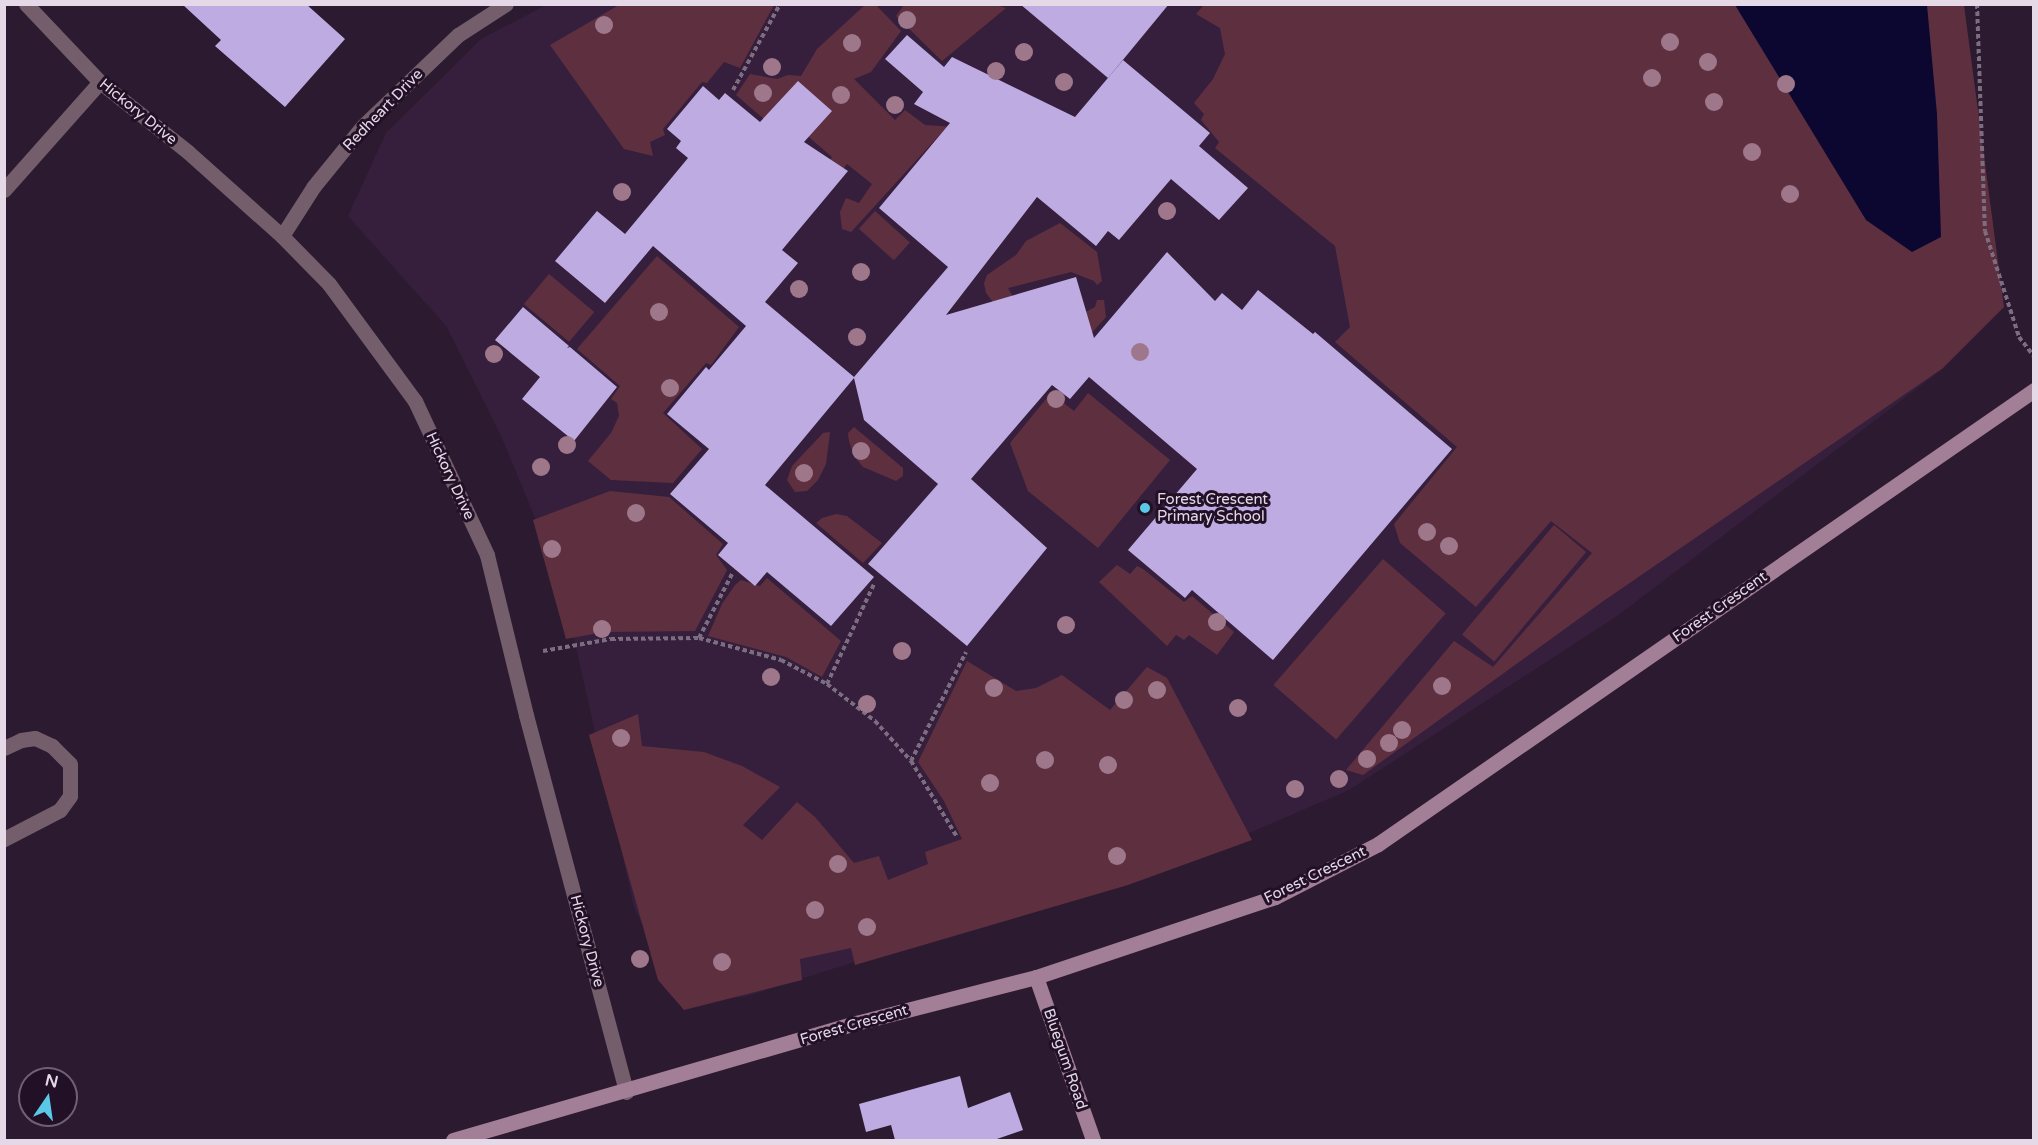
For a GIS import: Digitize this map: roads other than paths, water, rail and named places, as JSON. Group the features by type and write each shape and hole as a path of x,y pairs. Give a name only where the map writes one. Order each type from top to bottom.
{"street":[{"name":"Hickory Drive","path":"26,4 100,82 188,153 282,236 329,284 415,401 487,555 526,715 626,1092"},
{"name":"Redheart Drive","path":"282,236 314,186 363,126 458,35 506,4"},
{"path":"4,190 100,82"},
{"name":"Forest Crescent","path":"453,1140 626,1092 856,1023 1036,977 1275,897 1378,844 2034,390"},
{"path":"4,748 21,740 35,738 52,746 70,764 70,796 60,810 4,839"},
{"name":"Bluegum Road","path":"1036,977 1093,1140"}],"place":[{"name":"Forest Crescent Primary School","path":"1145,508"}]}
